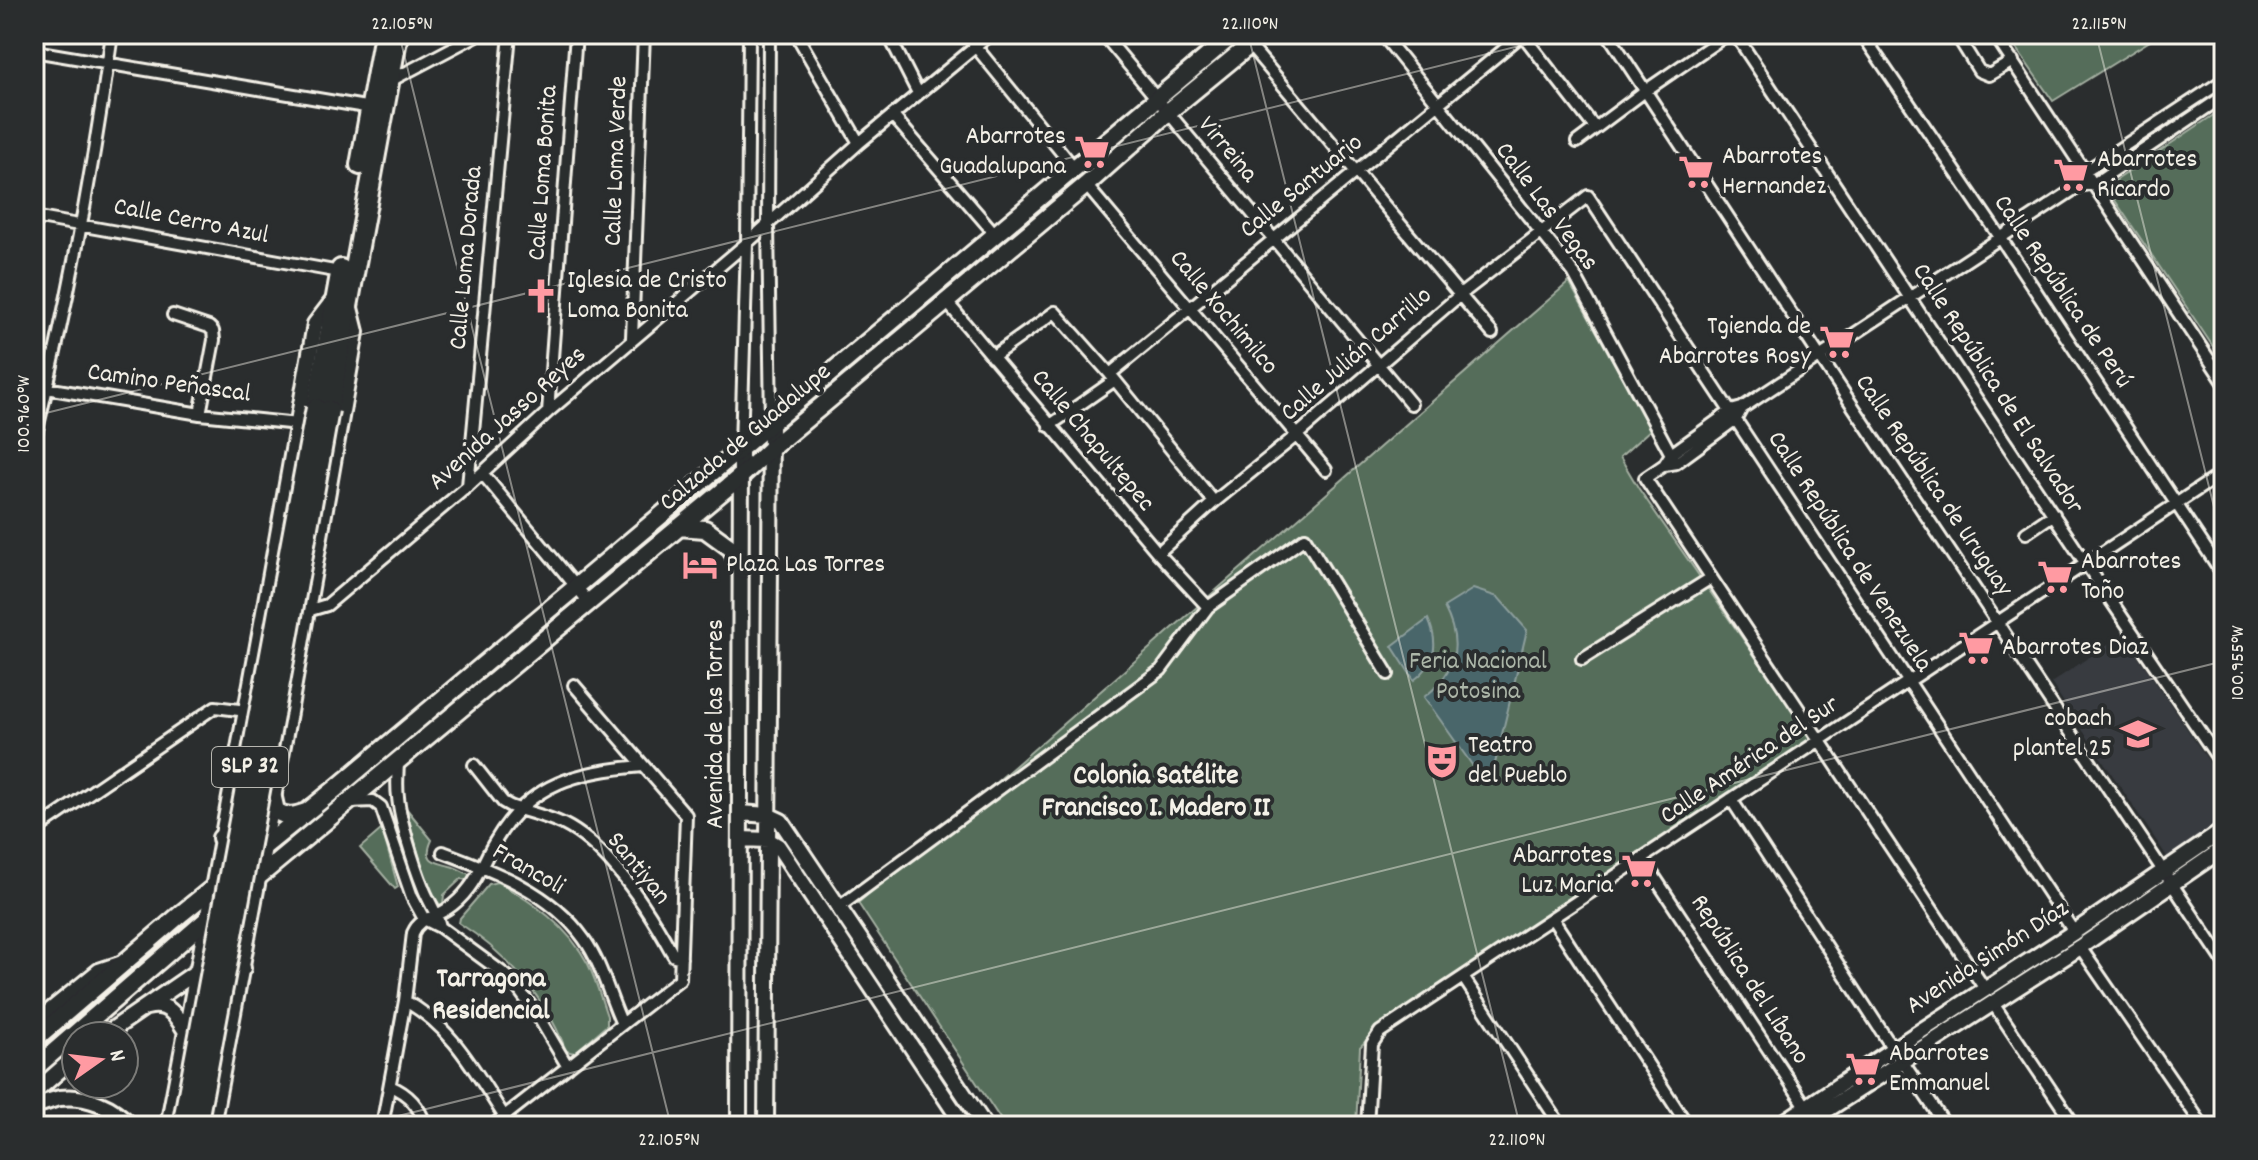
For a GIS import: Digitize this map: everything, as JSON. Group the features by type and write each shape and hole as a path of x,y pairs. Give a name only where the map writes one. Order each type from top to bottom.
{"highway":[{"name":"SLP 32","path":"341,298 340,272 384,34"},
{"name":"SLP 32","path":"197,1126 274,716 341,298 398,34"},
{"name":"SLP 32","path":"182,1126 322,409"}],"main road":[{"name":"Calzada de Guadalupe","path":"34,1040 1234,34"},
{"name":"Calzada de Guadalupe","path":"34,1069 258,876 1086,185 1251,38"},
{"path":"168,1126 247,711 315,324 341,298 356,332 212,1126"},
{"path":"831,374 843,387"},
{"name":"Avenida de las Torres","path":"766,1126 771,423"},
{"name":"Avenida de las Torres","path":"739,1126 741,447"},
{"path":"679,527 705,529 731,548 741,570"},
{"path":"740,610 770,611"},
{"path":"231,787 232,804 247,816 266,811 273,798"},
{"path":"273,798 276,811 283,816 294,817 308,812"},
{"path":"740,813 768,815 781,821 985,1126"},
{"name":"Avenida Simón Díaz","path":"1988,995 2080,947 2224,830"},
{"path":"221,838 242,865 258,876"},
{"path":"740,839 768,840 778,846 964,1126"},
{"name":"Avenida Simón Díaz","path":"1778,1126 1810,1119 2074,932 2224,848"},
{"path":"826,916 839,907"},
{"path":"182,913 205,921 229,944 242,968"},
{"path":"739,958 767,959"},
{"path":"34,1024 99,971 126,962"},
{"path":"125,1020 196,972"},
{"path":"190,1006 198,992 217,990 227,999 232,1018"},
{"path":"142,1008 154,1005 168,1008 185,1030"},
{"path":"34,1093 60,1070"},
{"path":"34,1106 60,1098 85,1099 106,1105 131,1126"}],"street":[{"path":"34,442 80,224 112,34"},
{"path":"389,82 479,34"},
{"name":"Calle Loma Dorada","path":"468,486 510,34"},
{"name":"Calle Loma Bonita","path":"548,412 576,34"},
{"name":"Calle Loma Verde","path":"632,338 644,34"},
{"name":"Avenida de las Torres","path":"741,447 749,34"},
{"name":"Avenida de las Torres","path":"769,34 771,423"},
{"path":"796,34 859,143"},
{"path":"888,34 918,93"},
{"path":"968,34 1075,169"},
{"name":"Avenida Jasso Reyes","path":"307,611 327,605 468,486 632,338 991,34"},
{"name":"Virreina","path":"1103,34 1411,404"},
{"name":"Calle Las Vegas","path":"1382,34 1573,272 1674,458"},
{"path":"1522,34 1595,128"},
{"name":"Calle Santuario","path":"1049,426 1112,377 1189,309 1522,34"},
{"name":"Calle República de Uruguay","path":"1608,34 2224,962"},
{"path":"1577,142 1728,34"},
{"name":"Calle República de El Salvador","path":"1735,34 2224,767"},
{"name":"Calle República de Perú","path":"1862,34 2224,576"},
{"path":"1956,34 1979,71 1989,75 2013,61"},
{"path":"1994,34 2224,382"},
{"path":"1251,38 1356,171 1492,333"},
{"path":"34,51 371,108"},
{"path":"2079,186 2086,171 2224,80"},
{"path":"2075,1126 1645,478 1736,413 2000,237 2079,186 2095,183 2224,96"},
{"path":"893,116 996,235"},
{"name":"Calle Xochimilco","path":"1086,185 1326,470"},
{"name":"Calle Julián Carrillo","path":"1158,553 1214,502 1460,295 1588,196"},
{"name":"Calle República de Venezuela","path":"1588,196 1736,413 1908,682 2074,932"},
{"name":"Calle Cerro Azul","path":"34,217 340,272"},
{"name":"Calle Chapultepec","path":"946,301 1049,426 1208,607"},
{"name":"Calle Chapultepec","path":"992,357 1055,312 1214,502"},
{"path":"173,315 213,331 200,414"},
{"name":"Camino Peñascal","path":"34,386 200,414 298,424"},
{"name":"Calle América del Sur","path":"1367,1126 1372,1044 1380,1032 2224,472"},
{"path":"482,473 588,601"},
{"path":"2026,533 2054,514"},
{"path":"839,907 1161,670 1208,607 1305,538 1388,674"},
{"path":"1582,659 1711,578"},
{"path":"492,1126 680,979 686,815 574,685"},
{"path":"34,831 215,707 247,711"},
{"path":"398,759 398,797 416,867 438,915 440,927"},
{"name":"Santiyan","path":"474,765 503,802 564,825 602,854 646,909 674,956 681,958"},
{"path":"382,1126 416,926 454,904 469,889 501,831 532,797 564,779 643,766"},
{"path":"1731,799 1946,1126"},
{"path":"347,802 373,801 381,807 415,904 424,919 440,927 511,979 536,1013 568,1067"},
{"name":"Francoli","path":"443,852 530,890 569,920 595,958 622,1024"},
{"name":"República del Líbano","path":"1642,858 1810,1119"},
{"path":"403,872 416,867"},
{"path":"415,904 428,898"},
{"path":"1552,918 1688,1126"},
{"path":"2080,947 2203,1126"},
{"path":"1463,977 1561,1126"},
{"path":"405,1001 431,1017 456,1044 504,1116"},
{"path":"390,1086 404,1092 415,1103 426,1126"}],"shaded area":[{"name":"cobach plantel 25","path":"2123,634 2224,784 2224,824 2170,861 2051,683"}],"green space":[{"path":"2006,34 2161,34 2053,101"},
{"path":"2224,108 2224,363 2106,187"},
{"name":"Feria Nacional Potosina","path":"1569,282 1651,429 1620,457 1813,740 1377,1029 1360,1047 1356,1126 1005,1126 858,903"},
{"path":"406,808 432,840 429,853 432,860 469,874 468,880 461,879 444,895 443,904 440,905 427,886"},
{"path":"382,829 398,887 395,889 360,848"},
{"path":"497,882 524,898 560,927 580,950 591,970 607,1016 607,1025 574,1053 566,1051 548,1014 523,979 493,948 459,923 489,884"}],"water":[{"path":"1473,589 1498,597 1527,630 1492,776 1475,769 1424,697 1444,678 1454,656 1454,633 1444,607"},
{"path":"1428,619 1434,636 1433,652 1427,667 1414,680 1392,646"}],"place":[{"name":"Abarrotes Guadalupana","path":"1092,152"},
{"name":"Abarrotes Hernandez","path":"1696,172"},
{"name":"Abarrotes Ricardo","path":"2071,175"},
{"name":"Iglesia de Cristo Loma Bonita","path":"541,296"},
{"name":"Tgienda de Abarrotes Rosy","path":"1837,342"},
{"name":"Plaza Las Torres","path":"700,565"},
{"name":"Abarrotes Toño","path":"2055,577"},
{"name":"Abarrotes Diaz","path":"1976,648"},
{"name":"cobach plantel 25","path":"2138,734"},
{"name":"Teatro del Pueblo","path":"1442,761"},
{"name":"Abarrotes Luz Maria","path":"1639,871"},
{"name":"Abarrotes Emmanuel","path":"1863,1069"}],"district":[{"name":"Colonia Satélite Francisco I. Madero II","path":"1156,794"},
{"name":"Tarragona Residencial","path":"491,997"}]}
